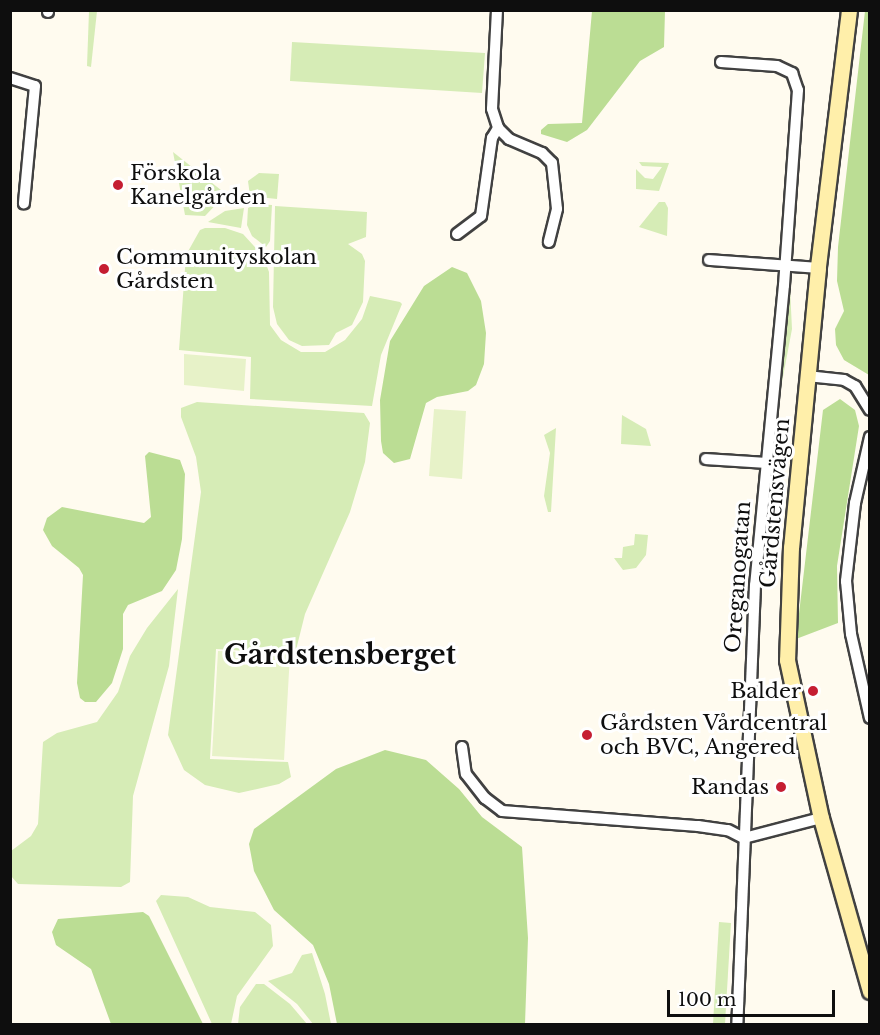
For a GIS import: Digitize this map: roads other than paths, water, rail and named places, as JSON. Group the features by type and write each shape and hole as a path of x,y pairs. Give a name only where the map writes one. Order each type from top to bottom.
{"street":[{"path":"497,10 491,98 498,128 509,139 542,153 552,163 557,209 549,242"},
{"name":"Gårdstensvägen","path":"849,10 807,376 791,547 787,660 821,818 870,991"},
{"name":"Oreganogatan","path":"721,62 777,66 792,73 796,81 786,266 755,596 737,1024"},
{"path":"10,78 35,86 24,203"},
{"path":"457,234 482,216 492,138 498,128"},
{"path":"710,260 818,268"},
{"path":"807,376 844,380 855,386 870,410"},
{"path":"870,437 855,503 846,580 852,645 870,718"},
{"path":"706,459 766,463"},
{"path":"462,747 465,774 485,798 502,811 728,830 744,838 821,818"}],"place":[{"name":"Förskola Kanelgården","path":"118,185"},
{"name":"Communityskolan Gårdsten","path":"104,269"},
{"name":"Balder","path":"813,691"},
{"name":"Gårdsten Vårdcentral och BVC, Angered","path":"587,735"},
{"name":"Randas","path":"781,787"}],"district":[{"name":"Gårdstensberget","path":"340,655"}]}
